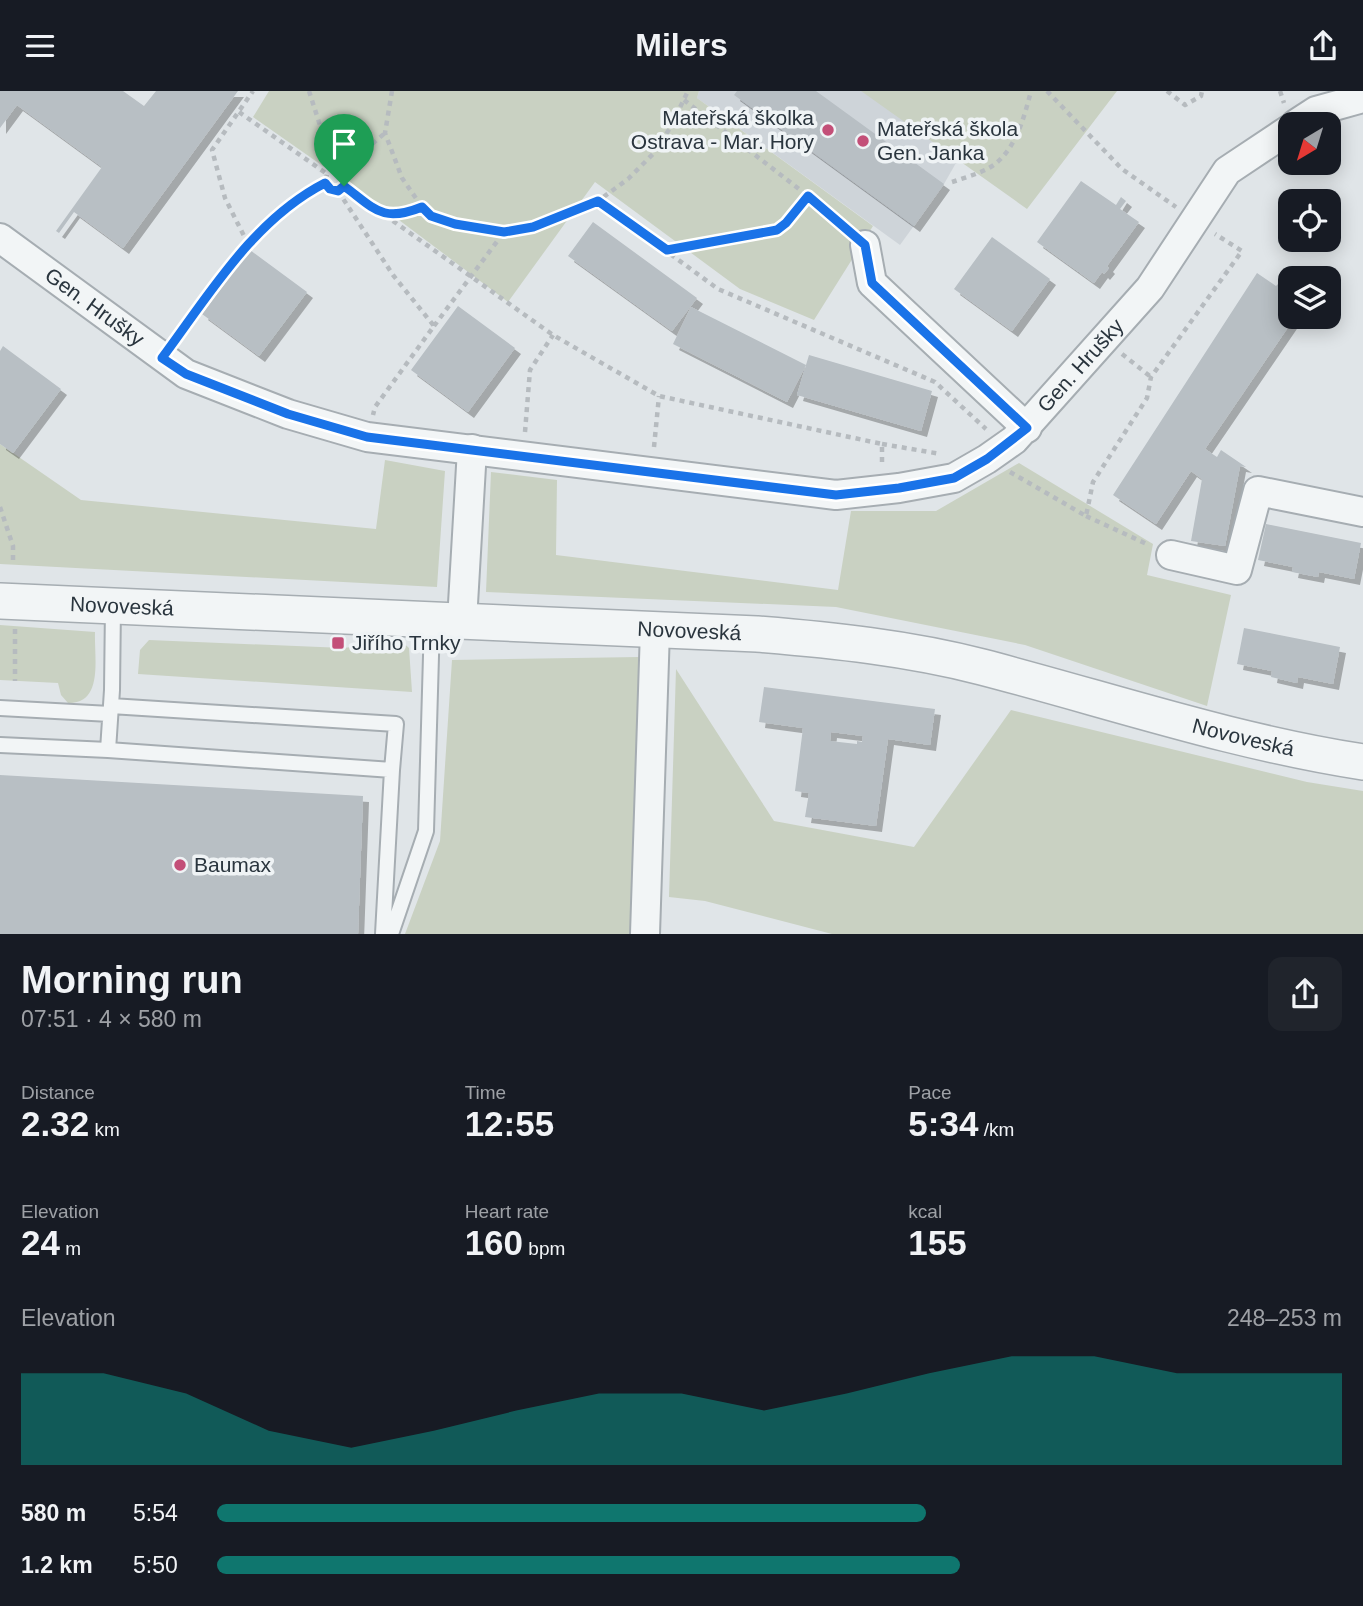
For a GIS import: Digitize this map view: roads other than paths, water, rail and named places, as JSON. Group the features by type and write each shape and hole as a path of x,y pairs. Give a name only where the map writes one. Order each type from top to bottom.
{"street":[{"path":"1314,112 1363,98"},
{"name":"Gen. Hrušky","path":"0,238 186,374 275,409 367,437 836,495 954,478 987,459 1027,428 1150,288 1227,171 1278,137"},
{"path":"865,245 872,283 1027,428"},
{"path":"447,620 472,449"},
{"path":"1171,555 1237,570 1258,491 1363,512"},
{"name":"Novoveská","path":"8,613 113,606 807,638 980,666 1243,739 1363,762"},
{"path":"645,934 655,630"}],"lane":[{"path":"108,750 113,606"},
{"path":"391,934 426,831 447,620"},
{"path":"0,708 110,710 396,724 383,934"},
{"path":"0,745 392,770"}],"place":[{"name":"Mateřská školka Ostrava - Mar. Hory","path":"828,130"},
{"name":"Mateřská škola Gen. Janka","path":"863,141"},
{"name":"Jiřího Trnky","path":"338,643"},
{"name":"Baumax","path":"180,865"}]}
